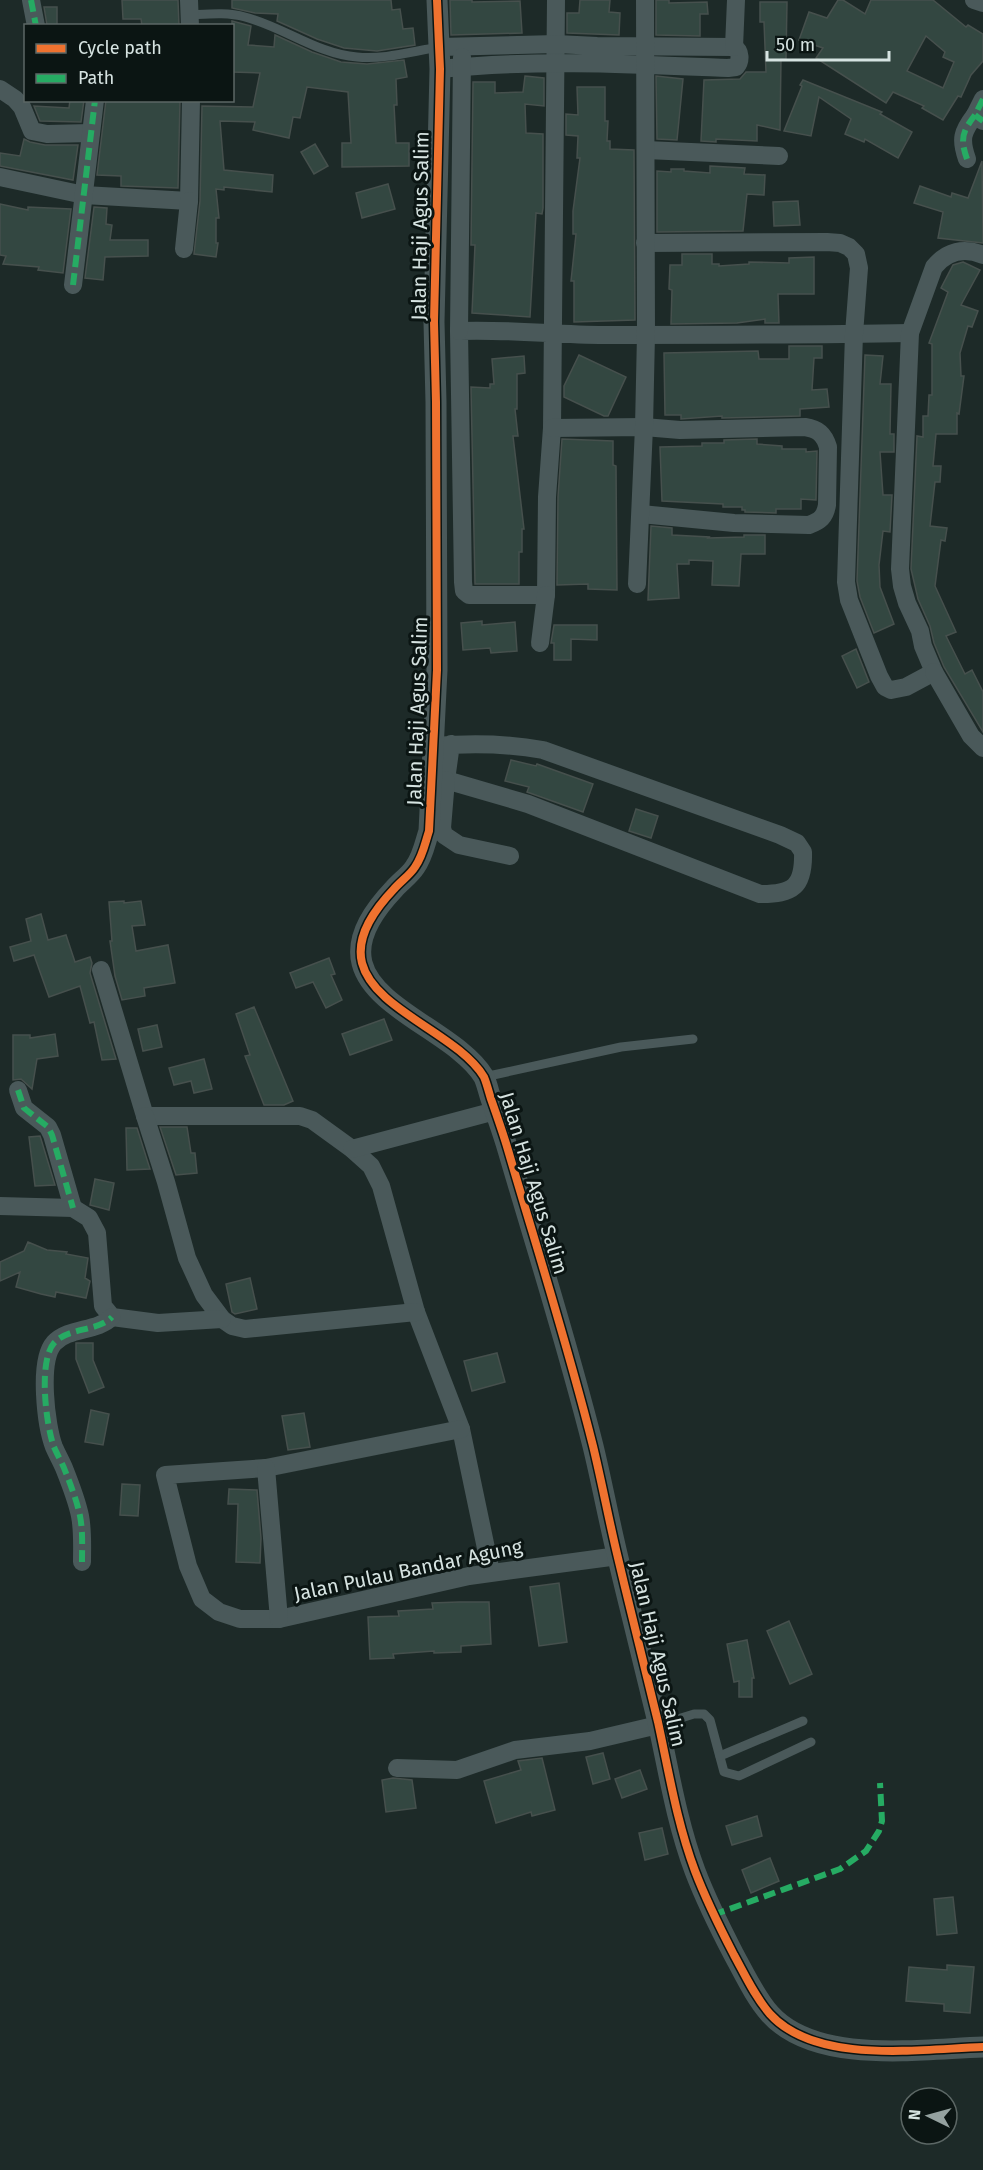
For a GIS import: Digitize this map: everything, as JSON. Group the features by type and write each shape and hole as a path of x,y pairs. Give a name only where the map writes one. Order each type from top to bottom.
{"street":[{"path":"31,0 36,24"},
{"name":"Jalan Haji Agus Salim","path":"437,0 440,69 434,322 437,670 442,745 429,831 422,854 414,868 371,919 361,942 362,964 368,978 378,990 391,1002 441,1037 484,1077 571,1365 593,1447 672,1793 695,1872 713,1915 753,1991 771,2015 790,2031 813,2042 841,2048 881,2051 983,2047"},
{"path":"540,643 546,595 547,497 552,428 556,0"},
{"path":"636,584 641,514 646,334 645,0"},
{"path":"440,47 556,44 736,67 740,58 734,47 736,0"},
{"path":"974,0 983,3"},
{"path":"463,47 459,331 465,591 469,595 480,596 546,595"},
{"path":"440,69 644,56"},
{"path":"0,89 22,106 32,130 47,134 91,134"},
{"path":"73,285 95,102"},
{"path":"184,249 189,201 191,102"},
{"path":"967,159 962,140 966,127 980,112"},
{"path":"646,150 779,156"},
{"path":"0,177 84,195 189,201"},
{"path":"645,243 827,242 840,243 849,247 856,254 859,268 854,334 846,567 849,600 885,687 891,690 906,687 934,672"},
{"path":"983,255 976,252 955,251 941,259 934,267 910,333 900,569 907,603 920,631 922,646 934,672 971,736 983,748"},
{"path":"459,331 773,336 910,333"},
{"path":"552,428 644,427 680,430 805,427 817,429 825,438 828,447 827,505 823,518 809,525 734,523 641,514"},
{"path":"446,780 528,804 760,894 779,894 792,890 800,879 804,863 803,852 797,843 780,835 543,750 509,744 442,745 446,780 442,828 444,835 459,845 510,856"},
{"path":"100,970 166,1182 187,1258 204,1295 222,1319 232,1326 245,1329 416,1312"},
{"path":"18,1090 24,1108 48,1127 52,1135 73,1208"},
{"path":"352,1149 495,1111"},
{"path":"145,1116 300,1116 312,1120 371,1166 381,1186 416,1312 461,1428 491,1572"},
{"path":"0,1206 73,1208 89,1218 97,1233 103,1306 112,1317 158,1323 222,1319"},
{"path":"82,1562 80,1517 50,1429 46,1400 46,1371 52,1345 60,1338 86,1327 106,1322 112,1317"},
{"path":"279,1619 266,1468 346,1454 461,1428"},
{"name":"Jalan Pulau Bandar Agung","path":"266,1468 165,1475 188,1566 202,1599 219,1612 240,1620 279,1619 491,1572 618,1556"},
{"path":"397,1768 457,1770 515,1750 590,1741 658,1725"}],"lane":[{"path":"190,14 244,16 283,30 316,47 356,57 369,58 440,47"},
{"path":"484,1077 621,1047 693,1039"},
{"path":"658,1725 694,1714 704,1714 710,1720 724,1772 739,1776 811,1742"},
{"path":"720,1756 803,1721"}],"building":[{"path":"122,0 178,0 179,24 142,24 141,19 123,19"},
{"path":"232,0 391,0 392,10 400,9 403,29 413,28 415,45 377,51 344,48 277,21 278,14 255,13 232,8"},
{"path":"450,0 520,1 522,33 451,35"},
{"path":"580,0 610,0 609,12 620,13 619,35 567,33 567,13 579,13"},
{"path":"656,0 669,0 669,3 707,2 708,14 700,14 700,36 656,35"},
{"path":"838,0 843,0 865,14 871,0 933,0 966,27 968,25 983,34 983,61 971,75 961,97 958,96 943,120 922,108 924,106 893,92 886,103 816,58 823,48 799,40 809,12 827,18","holes":["926,36 945,52 943,57 954,62 943,88 907,71"]},
{"path":"760,2 787,2 786,59 781,59 780,130 757,125 757,141 716,139 716,142 701,141 704,80 740,79 746,72 766,72 764,22 760,22"},
{"path":"44,7 57,7 57,24 47,24"},
{"path":"232,21 251,26 248,45 274,47 275,35 341,62 367,64 404,60 407,77 396,79 397,105 394,105 396,143 409,143 409,166 342,167 342,143 351,143 348,92 307,87 300,118 293,117 289,138 253,130 255,122 220,121 224,170 273,175 272,192 224,187 224,190 216,189 219,218 216,218 216,243 218,243 216,257 194,254 200,201 202,106 253,107 260,73 234,72 234,24"},
{"path":"525,76 544,78 544,106 525,104 526,133 543,134 543,208 542,214 536,213 530,317 472,313 475,245 471,245 473,82 495,82 495,93 523,92"},
{"path":"656,76 683,79 677,140 657,139"},
{"path":"803,80 882,112 880,114 912,132 898,158 865,139 864,142 845,134 851,119 819,97 811,136 784,131"},
{"path":"577,87 605,87 605,121 608,121 607,141 610,141 610,149 634,150 635,320 574,322 574,281 571,281 576,234 573,234 573,211 580,158 577,158 578,136 566,135 566,114 578,115"},
{"path":"70,102 84,102 81,122 40,121 34,106 69,108"},
{"path":"106,102 180,102 178,188 121,186 121,176 97,175"},
{"path":"24,139 45,145 78,145 73,180 0,166 0,153 20,156"},
{"path":"315,144 328,166 314,174 301,152"},
{"path":"982,161 983,243 938,238 943,212 914,203 920,186 951,197 952,193 968,198"},
{"path":"710,166 745,168 744,174 765,175 764,195 747,194 743,231 657,232 657,171 671,172 671,169 684,169 684,171 710,173"},
{"path":"388,184 395,209 362,218 356,193"},
{"path":"798,201 800,225 774,226 773,202"},
{"path":"0,204 28,210 28,207 71,209 63,273 38,270 39,267 3,264 6,256 0,255"},
{"path":"94,207 107,208 106,224 112,225 110,240 148,240 148,256 105,257 103,280 85,278"},
{"path":"682,254 712,254 712,264 719,264 719,266 749,264 749,262 789,263 789,258 814,257 814,294 778,294 779,323 765,323 765,319 737,323 671,324 670,265 682,265"},
{"path":"963,262 980,270 961,305 978,311 972,327 968,326 960,353 961,376 964,376 959,414 957,413 957,434 936,434 933,466 941,466 940,482 935,482 930,526 947,528 945,541 941,540 935,586 956,632 946,636 965,674 972,670 983,692 983,732 944,667 918,599 911,569 917,436 923,437 923,416 928,416 929,395 932,395 932,344 929,343 948,292 941,288 953,265"},
{"path":"789,346 822,346 822,358 814,358 812,390 827,389 829,407 800,409 800,416 722,418 722,416 681,419 681,415 665,415 664,353 758,351 759,359 789,359"},
{"path":"579,355 626,377 608,416 564,397 564,386"},
{"path":"865,355 883,356 880,384 891,384 890,434 894,434 894,452 880,452 883,495 892,495 890,532 883,531 879,565 880,587 894,624 874,633 860,597 857,581"},
{"path":"524,356 525,373 517,374 517,409 515,409 518,436 513,436 524,529 522,529 522,552 519,552 519,584 475,584 471,387 490,388 490,384 494,384 492,359"},
{"path":"562,439 613,441 613,465 616,466 617,590 588,589 588,584 557,585 558,497"},
{"path":"757,439 757,444 782,446 782,449 817,451 816,500 801,499 801,509 776,509 776,513 745,512 742,507 723,507 723,504 662,501 660,447 702,446 702,443 724,443 724,440"},
{"path":"651,526 672,528 672,535 708,538 765,535 765,554 741,554 739,586 712,585 713,561 689,560 689,564 677,564 679,598 648,600"},
{"path":"482,621 482,625 515,622 517,651 491,653 490,648 463,650 461,623"},
{"path":"554,625 597,625 597,640 571,639 571,660 554,660 554,643 551,643"},
{"path":"856,649 869,682 857,688 842,656"},
{"path":"511,760 536,766 537,764 593,784 583,812 527,792 529,787 505,781"},
{"path":"636,809 658,816 651,838 629,831"},
{"path":"124,901 124,903 141,901 145,925 132,926 136,951 168,945 175,983 144,988 145,996 122,1000 115,976 110,941 112,941 109,902"},
{"path":"41,914 48,940 66,935 75,962 90,957 92,963 90,973 116,1059 102,1060 94,1022 90,1023 80,986 49,997 34,955 14,961 10,947 31,941 26,919"},
{"path":"329,958 335,974 331,975 342,1000 326,1008 313,982 296,988 290,973"},
{"path":"254,1007 293,1101 284,1105 264,1105 245,1056 250,1055 236,1014"},
{"path":"384,1019 392,1040 350,1055 342,1034"},
{"path":"157,1025 162,1047 143,1051 138,1029"},
{"path":"55,1034 58,1056 37,1059 32,1089 21,1079 13,1080 13,1035 30,1035 30,1038"},
{"path":"204,1059 212,1089 194,1093 191,1081 174,1085 169,1068"},
{"path":"160,1127 187,1127 191,1153 195,1153 197,1173 176,1175"},
{"path":"126,1128 137,1128 150,1169 127,1170"},
{"path":"40,1136 55,1185 35,1186 29,1137"},
{"path":"95,1179 114,1183 109,1210 90,1205"},
{"path":"28,1242 47,1250 67,1252 66,1254 88,1258 85,1278 90,1281 86,1298 56,1292 55,1297 16,1287 20,1272 0,1281 0,1262 24,1251"},
{"path":"250,1278 257,1309 235,1314 232,1312 226,1284"},
{"path":"76,1343 93,1343 93,1360 104,1387 89,1393 76,1359"},
{"path":"497,1353 505,1382 472,1391 464,1361"},
{"path":"91,1410 109,1414 103,1445 85,1442"},
{"path":"304,1413 310,1447 288,1450 282,1416"},
{"path":"122,1484 140,1485 138,1516 120,1515"},
{"path":"229,1489 257,1490 261,1538 260,1563 236,1562 238,1504 228,1504"},
{"path":"559,1583 567,1642 539,1646 530,1587"},
{"path":"489,1602 491,1644 461,1646 461,1652 393,1654 394,1658 370,1659 368,1617 399,1616 398,1611 433,1609 432,1603"},
{"path":"789,1621 812,1674 790,1684 767,1631"},
{"path":"747,1640 754,1678 752,1678 752,1697 739,1697 739,1681 734,1682 727,1644"},
{"path":"603,1753 610,1779 593,1784 586,1757"},
{"path":"542,1758 555,1810 532,1816 531,1812 496,1823 484,1781 521,1770 518,1761"},
{"path":"640,1770 647,1789 622,1798 615,1779"},
{"path":"393,1778 412,1780 416,1808 386,1812 382,1780"},
{"path":"757,1816 762,1836 732,1845 726,1826"},
{"path":"662,1828 668,1854 645,1860 639,1833"},
{"path":"770,1858 779,1881 751,1893 742,1870"},
{"path":"953,1897 957,1933 937,1935 934,1899"},
{"path":"947,1965 974,1967 970,2013 944,2011 944,2004 906,2001 909,1967 947,1970"}],"marked path":[{"path":"31,0 36,24"},
{"path":"983,99 975,115 983,121"},
{"path":"73,285 95,102"},
{"path":"967,159 963,136 975,115"},
{"path":"18,1090 24,1108 48,1127 52,1135 73,1208"},
{"path":"82,1562 79,1510 54,1447 48,1424 45,1394 46,1364 49,1352 60,1338 99,1325 112,1317"},
{"path":"713,1915 840,1869 866,1851 879,1831 882,1821 880,1783"}],"cycle path":[{"path":"437,0 440,69 434,322 437,670 429,831 418,863 387,896 374,913 364,932 362,963 370,980 382,995 456,1048 484,1077 508,1150 583,1409 683,1835 708,1903 750,1986 770,2014 790,2030 814,2041 870,2050 983,2047"}]}
